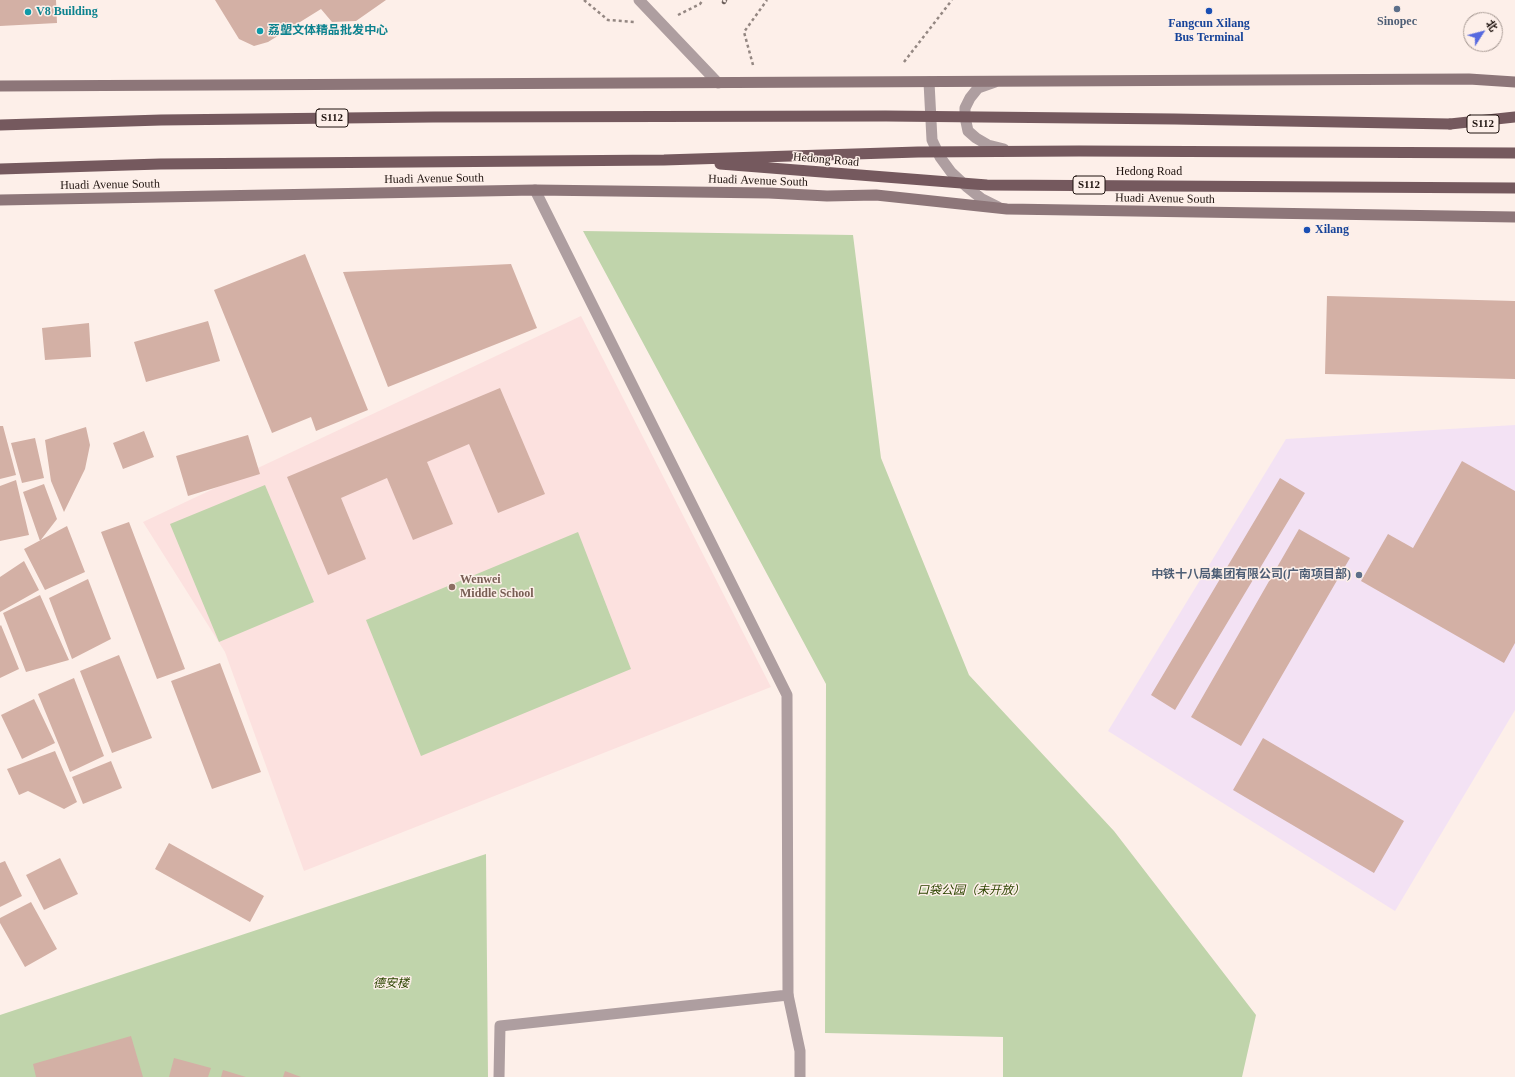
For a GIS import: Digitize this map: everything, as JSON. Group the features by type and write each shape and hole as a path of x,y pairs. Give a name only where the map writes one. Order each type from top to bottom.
{"main road":[{"name":"Huadi Avenue South","path":"0,86 1468,78 1515,82"},
{"name":"S112","path":"0,125 161,120 433,117 886,116 1515,124"},
{"path":"1450,124 1515,117"},
{"name":"Huadi Avenue South","path":"0,168 160,164 664,160 918,152 1079,151 1515,154"},
{"name":"Hedong Road","path":"664,160 987,185 1515,188"},
{"name":"Huadi Avenue South","path":"0,200 535,190 769,192 827,196 876,196 1007,209 1515,217"}],"street":[{"path":"639,0 718,83"},
{"name":"Huadi Avenue South","path":"1001,81 978,88 970,98 965,108 964,117 968,131 976,138 988,145 1001,149 1515,154"},
{"path":"929,82 932,140 940,157 951,172 982,199 995,206 1007,209"},
{"path":"535,190 787,695 788,995 800,1051 800,1077"},
{"path":"499,1077 500,1026 788,995"}],"path":[{"path":"584,0 608,20 661,24 700,4 703,0"},
{"path":"758,82 744,32 767,0"},
{"path":"889,82 952,0"}],"shaded area":[{"name":"Wenwei Middle School","path":"581,316 771,687 304,871 225,652 143,522"},
{"name":"中铁十八局集团有限公司(广南项目部)","path":"1515,425 1515,710 1395,911 1108,731 1286,439"}],"green space":[{"name":"口袋公园（未开放）","path":"583,231 853,235 881,458 969,675 1114,831 1256,1015 1242,1077 1003,1077 1003,1037 825,1033 826,684"},
{"path":"265,485 314,602 219,642 170,524"},
{"path":"578,532 631,669 421,756 366,620"},
{"name":"德安楼","path":"486,854 488,1077 0,1077 0,1015"}],"building":[{"name":"V8 Building","path":"0,0 56,0 57,23 0,26"},
{"name":"荔塱文体精品批发中心","path":"215,0 386,0 356,21 332,22 321,9 268,42 254,46 239,39"},
{"path":"305,254 368,410 316,431 311,417 272,433 214,290"},
{"path":"511,264 537,328 388,387 343,272"},
{"path":"1327,296 1515,301 1515,379 1325,374"},
{"path":"208,321 220,361 146,382 134,342"},
{"path":"89,323 91,357 45,360 42,328"},
{"path":"500,388 545,494 498,513 469,444 427,462 453,524 413,540 387,478 341,498 366,559 328,575 287,477"},
{"path":"0,426 3,426 16,475 0,479"},
{"path":"86,427 90,445 85,469 64,512 51,481 45,440"},
{"path":"144,431 154,457 123,469 113,443"},
{"path":"248,435 260,474 188,496 176,456"},
{"path":"35,438 44,478 22,483 11,443"},
{"path":"1462,461 1515,491 1515,643 1504,663 1361,581 1388,534 1413,548"},
{"path":"1280,478 1305,493 1175,710 1151,695"},
{"path":"16,480 29,535 0,541 0,486"},
{"path":"44,484 57,519 40,541 23,492"},
{"path":"129,522 185,669 157,679 101,532"},
{"path":"67,526 85,572 45,590 24,549"},
{"path":"1299,529 1350,558 1241,746 1191,717"},
{"path":"24,561 39,590 0,612 0,577"},
{"path":"88,579 111,639 72,659 49,598"},
{"path":"40,595 69,660 26,672 3,613"},
{"path":"1,625 19,669 0,678 0,626"},
{"path":"119,655 152,738 112,753 80,671"},
{"path":"220,663 261,772 212,789 171,681"},
{"path":"74,678 104,756 70,772 38,694"},
{"path":"34,699 55,743 22,759 1,715"},
{"path":"1263,738 1404,821 1374,873 1233,790"},
{"path":"55,751 77,802 64,809 28,791 19,795 7,769"},
{"path":"111,761 122,788 83,804 72,777"},
{"path":"169,843 264,896 250,922 155,869"},
{"path":"60,858 78,894 44,910 26,875"},
{"path":"5,861 22,896 0,907 0,863"},
{"path":"31,902 57,949 25,967 0,923 0,918"},
{"path":"131,1036 143,1077 36,1077 33,1064"},
{"path":"174,1058 211,1068 208,1077 169,1077"},
{"path":"223,1070 246,1077 221,1077"},
{"path":"285,1071 301,1077 283,1077"}],"place":[{"name":"Sinopec","path":"1397,9"},
{"name":"Fangcun Xilang Bus Terminal","path":"1209,11"},
{"name":"V8 Building","path":"28,12"},
{"name":"荔塱文体精品批发中心","path":"260,31"},
{"name":"Xilang","path":"1307,230"},
{"name":"中铁十八局集团有限公司(广南项目部)","path":"1359,575"},
{"name":"Wenwei Middle School","path":"452,587"}]}
